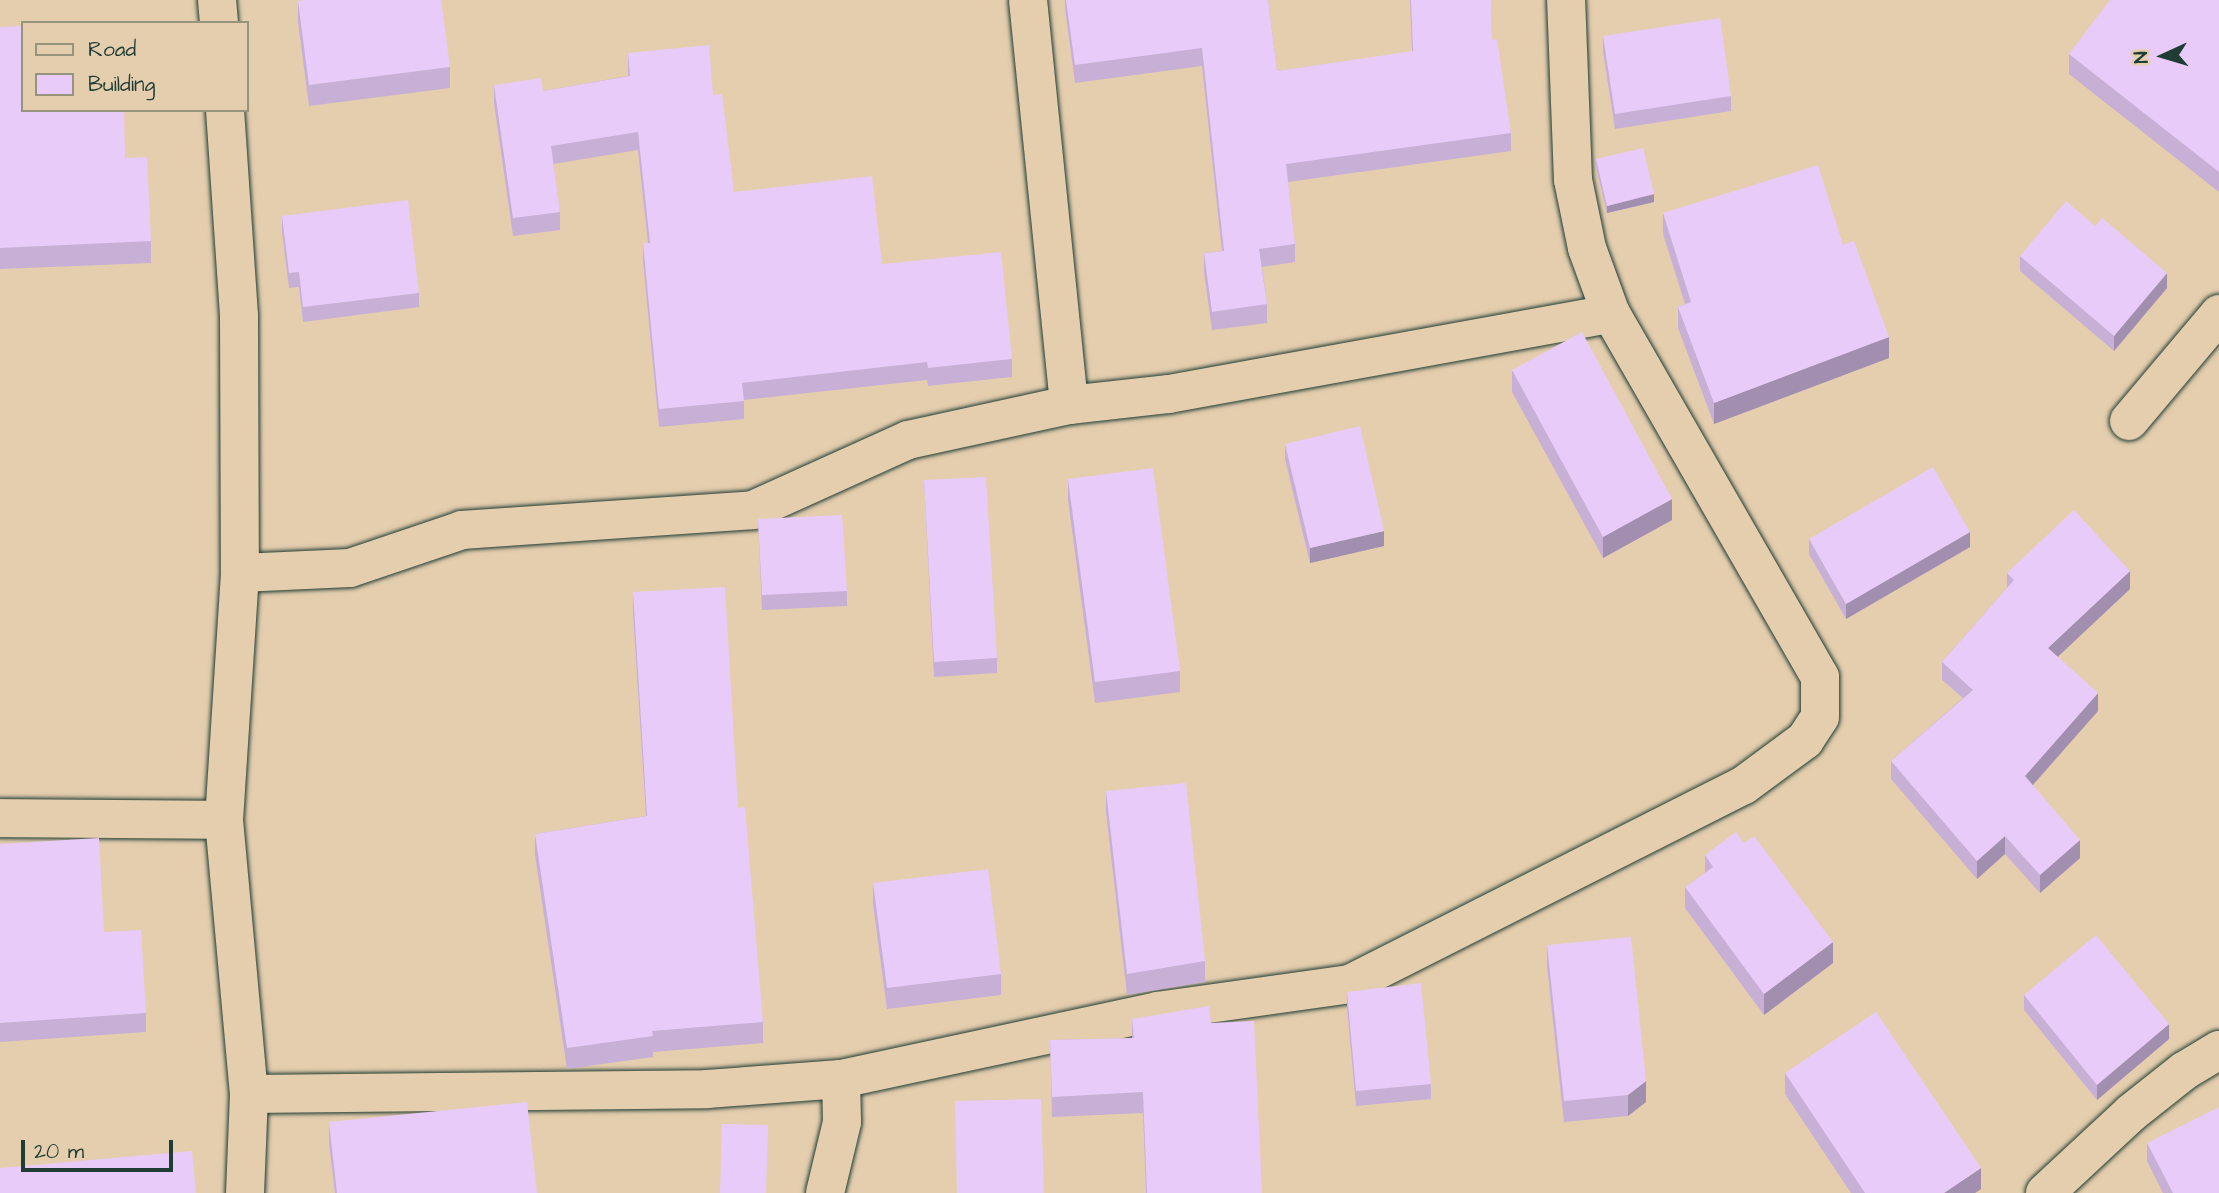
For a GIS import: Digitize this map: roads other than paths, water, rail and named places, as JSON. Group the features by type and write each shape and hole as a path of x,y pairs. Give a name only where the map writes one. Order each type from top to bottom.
{"street":[{"path":"217,0 219,21"},
{"path":"1028,0 1069,405"},
{"path":"248,1094 707,1089 841,1079 1158,1011 1350,984 1744,785 1805,740 1820,717 1820,677 1611,314 1587,248 1573,180 1566,0"},
{"path":"225,112 239,316 240,573 224,820 248,1094 245,1193"},
{"path":"240,573 350,568 462,530 753,510 908,440 1069,405 1169,394 1611,314"},
{"path":"2129,421 2219,314"},
{"path":"0,818 224,820"},
{"path":"2045,1193 2130,1113 2185,1071 2219,1050"},
{"path":"825,1193 842,1122 841,1079"}]}
